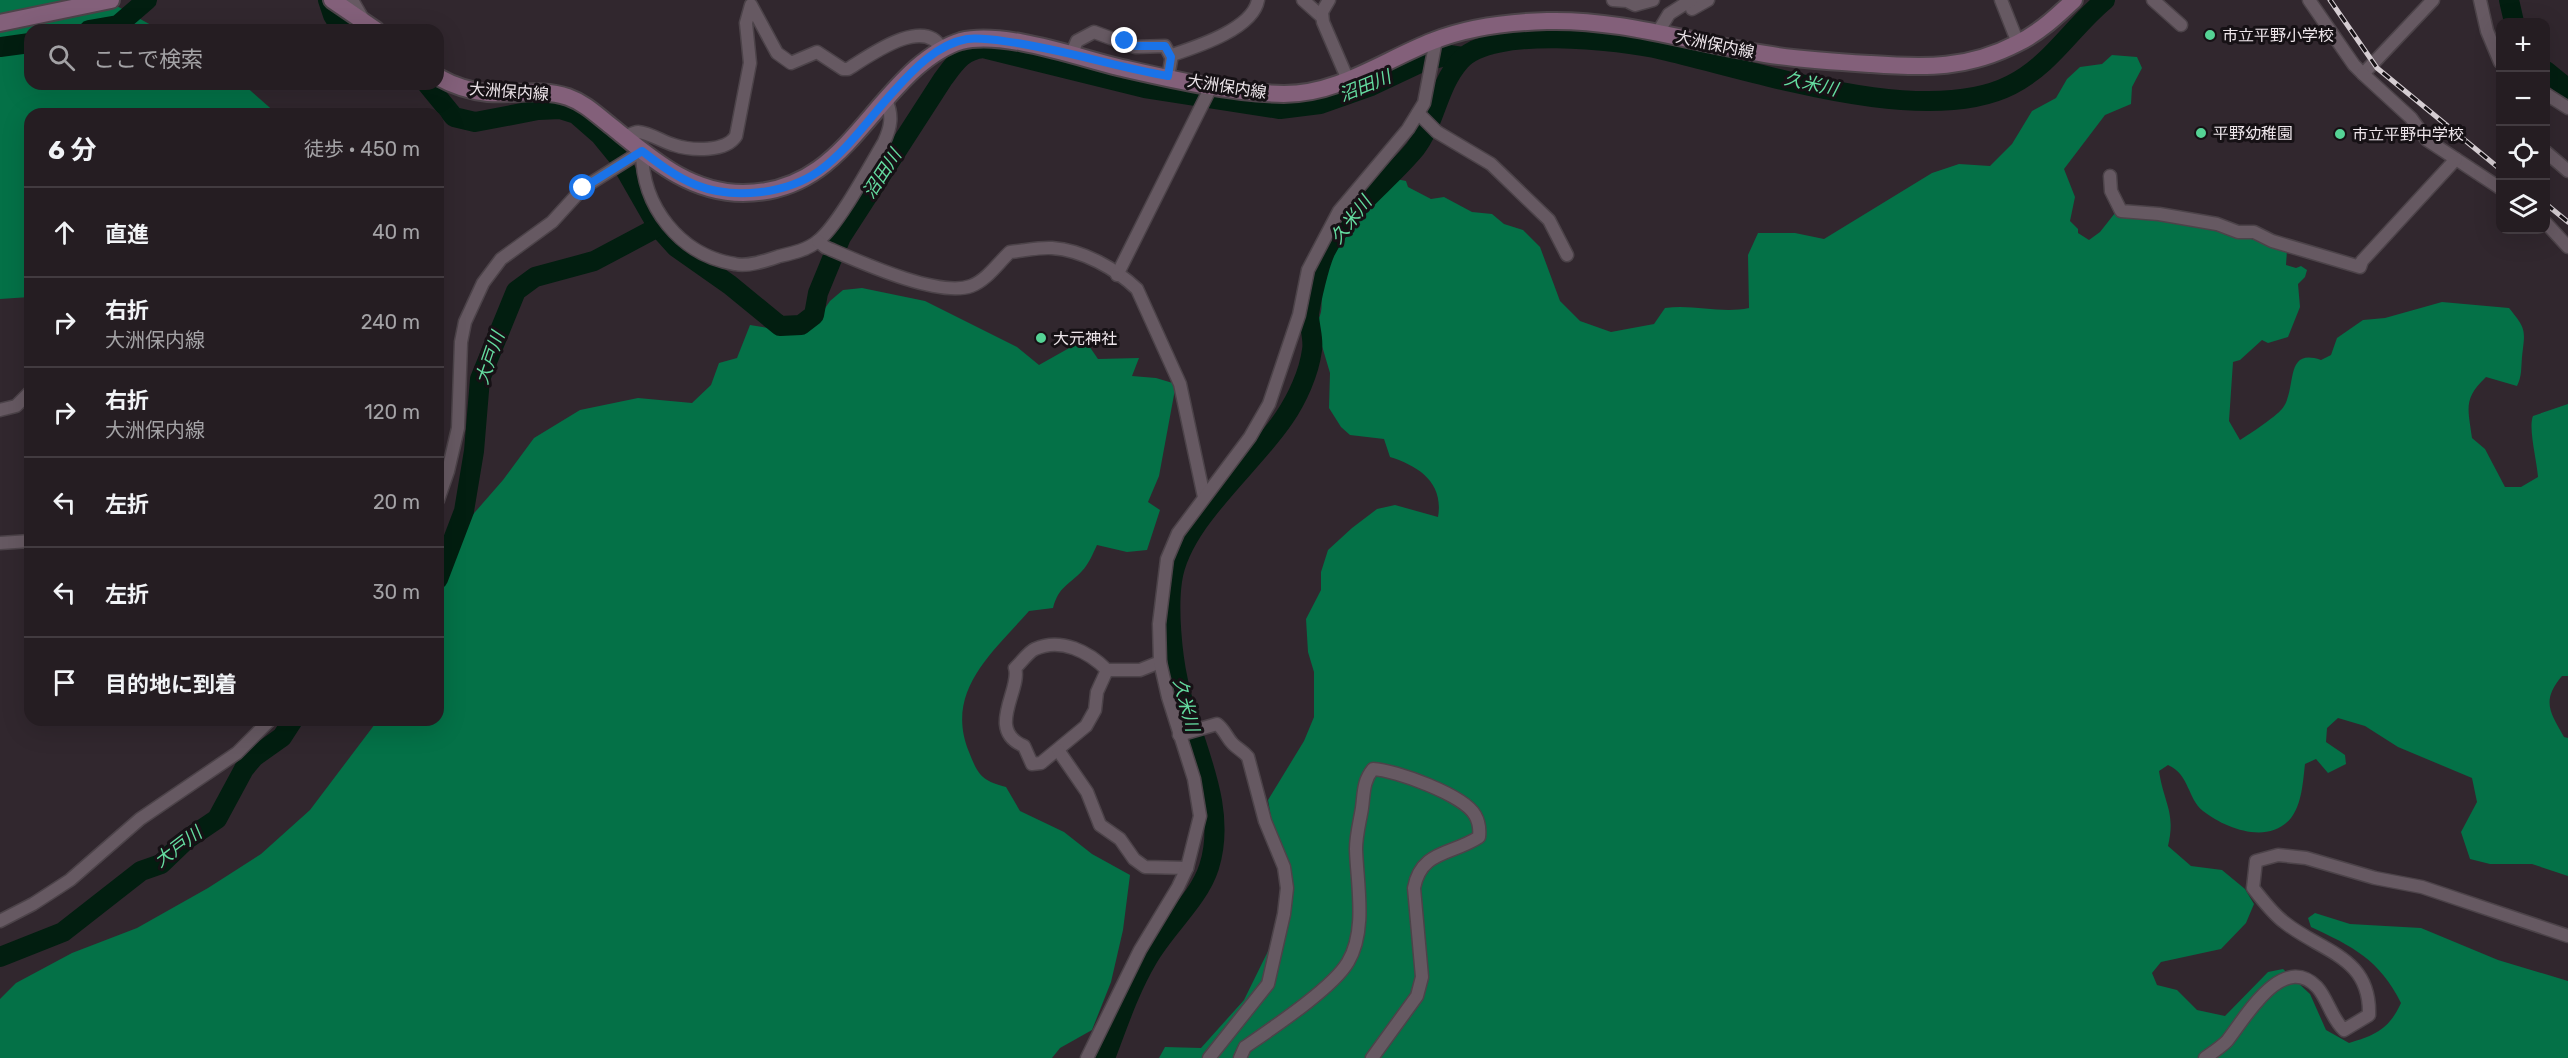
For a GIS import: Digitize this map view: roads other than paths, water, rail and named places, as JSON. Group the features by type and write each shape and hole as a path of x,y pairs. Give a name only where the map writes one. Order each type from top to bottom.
{"main road":[{"path":"0,23 76,4 111,0"},
{"path":"332,0 368,24"},
{"name":"大洲保内線","path":"444,80 462,88 487,93 547,92 568,97 589,107 625,137 635,156 697,185 726,192 773,190 818,171 838,153 907,77 942,49 967,39 988,39 1072,53 1115,66 1168,76 1210,88 1280,94 1304,93 1348,80 1468,31 1545,21 1618,24 1765,54 1929,68 1962,64 2018,43 2040,30 2074,0"}],"street":[{"path":"352,0 369,24"},
{"path":"1171,57 1201,46 1243,23 1256,7 1258,0"},
{"path":"1304,0 1322,17 1348,80"},
{"path":"1322,17 1329,0"},
{"path":"1612,0 1627,1 1635,5 1653,0"},
{"path":"1658,32 1669,14 1708,0"},
{"path":"2001,0 2018,43"},
{"path":"2153,0 2181,26"},
{"path":"2309,0 2354,65 2411,118 2427,140 2496,185"},
{"path":"2363,74 2433,0"},
{"path":"2480,0 2487,31 2496,52"},
{"path":"625,137 638,132 677,146 694,147 718,147 732,143 736,136 748,76 746,23 751,5 777,53 791,63 817,52 843,69 848,69 883,47 908,36 928,36 938,41 942,49"},
{"path":"1072,53 1077,41 1094,32 1135,46 1165,46 1171,57 1168,76"},
{"path":"1087,1058 1140,950 1187,868 1198,831 1200,801 1160,662 1159,624 1167,559 1178,533 1250,437 1269,404 1299,315 1308,270 1339,211 1408,129 1424,103 1436,43"},
{"path":"1117,275 1210,88"},
{"path":"2550,97 2568,108"},
{"path":"444,483 458,428 460,342 465,322 483,283 501,259 542,231 583,188 635,156 642,167 647,188 662,220 676,237 698,251 737,265 787,255 821,244 884,142 889,130 891,111 886,100"},
{"path":"1418,113 1437,132 1491,164 1549,220 1568,255"},
{"path":"2550,155 2568,171"},
{"path":"2110,176 2110,191 2121,211 2159,214 2217,224 2238,232 2254,232 2272,241 2360,267 2362,261 2456,159"},
{"path":"2550,227 2568,247"},
{"path":"821,244 916,283 961,289 985,278 1010,252 1053,248 1086,257 1117,275 1137,289 1179,384 1204,497"},
{"path":"0,410 16,406 24,398"},
{"path":"0,543 24,541"},
{"path":"1107,670 1097,692 1095,710 1086,726 1041,763 1032,764 1024,746 1015,742 1009,732 1008,701 1017,675 1015,668 1034,649 1053,645 1076,648 1107,670 1140,670 1160,662"},
{"path":"1182,734 1216,724 1224,729 1234,746 1242,749 1248,758 1265,821 1284,867 1287,888 1284,914 1268,984 1209,1058"},
{"path":"0,921 33,904 70,880 140,819 237,753 264,726"},
{"path":"1058,750 1087,792 1100,825 1120,839 1134,859 1145,867 1187,868"},
{"path":"1240,1058 1245,1047 1332,981 1348,962 1356,934 1360,904 1356,847 1365,778 1373,770 1389,770 1458,800 1474,813 1480,827 1479,837 1423,863 1417,874 1414,888 1422,977 1417,996 1372,1058"},
{"path":"2205,1058 2225,1042 2245,1013 2269,987 2289,978 2303,979 2317,987 2337,1023 2344,1030 2369,1015 2370,995 2364,981 2349,963 2329,948 2284,922 2253,888 2256,861 2278,855 2306,858 2375,878 2422,887 2568,936"}],"waterway":[{"name":"沼田川","path":"119,24 147,0"},
{"name":"沼田川","path":"328,0 338,24"},
{"name":"久米川","path":"1105,1058 1141,970 1155,947 1198,891 1209,867 1214,843 1211,796 1184,704 1174,658 1171,592 1178,559 1188,537 1203,516 1284,418 1302,386 1312,350 1309,314 1315,283 1325,252 1343,224 1415,149 1428,128 1446,82 1460,61 1476,50 1499,43 1527,39 1557,38 1618,42 1663,50 1839,92 1887,99 1933,101 1975,97 2011,85 2038,67 2105,0"},
{"path":"2509,0 2513,18"},
{"name":"沼田川","path":"0,47 24,44"},
{"name":"沼田川","path":"432,90 454,117 475,122 538,110 560,109 576,114 600,135 618,157 658,227 676,247 730,285 780,326 801,325 814,315 818,293 841,237 943,79 960,58 970,51 983,48 1145,88 1280,109 1320,104 1371,86 1422,62 1449,55 1463,57"},
{"path":"2547,72 2568,89"},
{"name":"大戸川","path":"444,563 464,511 474,451 480,379 516,291 535,277 594,261 658,227"},
{"name":"大戸川","path":"0,957 63,932 141,871 161,864 186,840 217,819 244,769 254,757 282,737 289,726"}],"railway":[{"path":"2330,0 2377,68 2496,166"},
{"path":"2550,207 2568,222"}],"place":[{"name":"市立平野小学校","path":"2210,35"},
{"name":"平野幼稚園","path":"2201,133"},
{"name":"市立平野中学校","path":"2340,134"},
{"name":"大元神社","path":"1041,338"}]}
